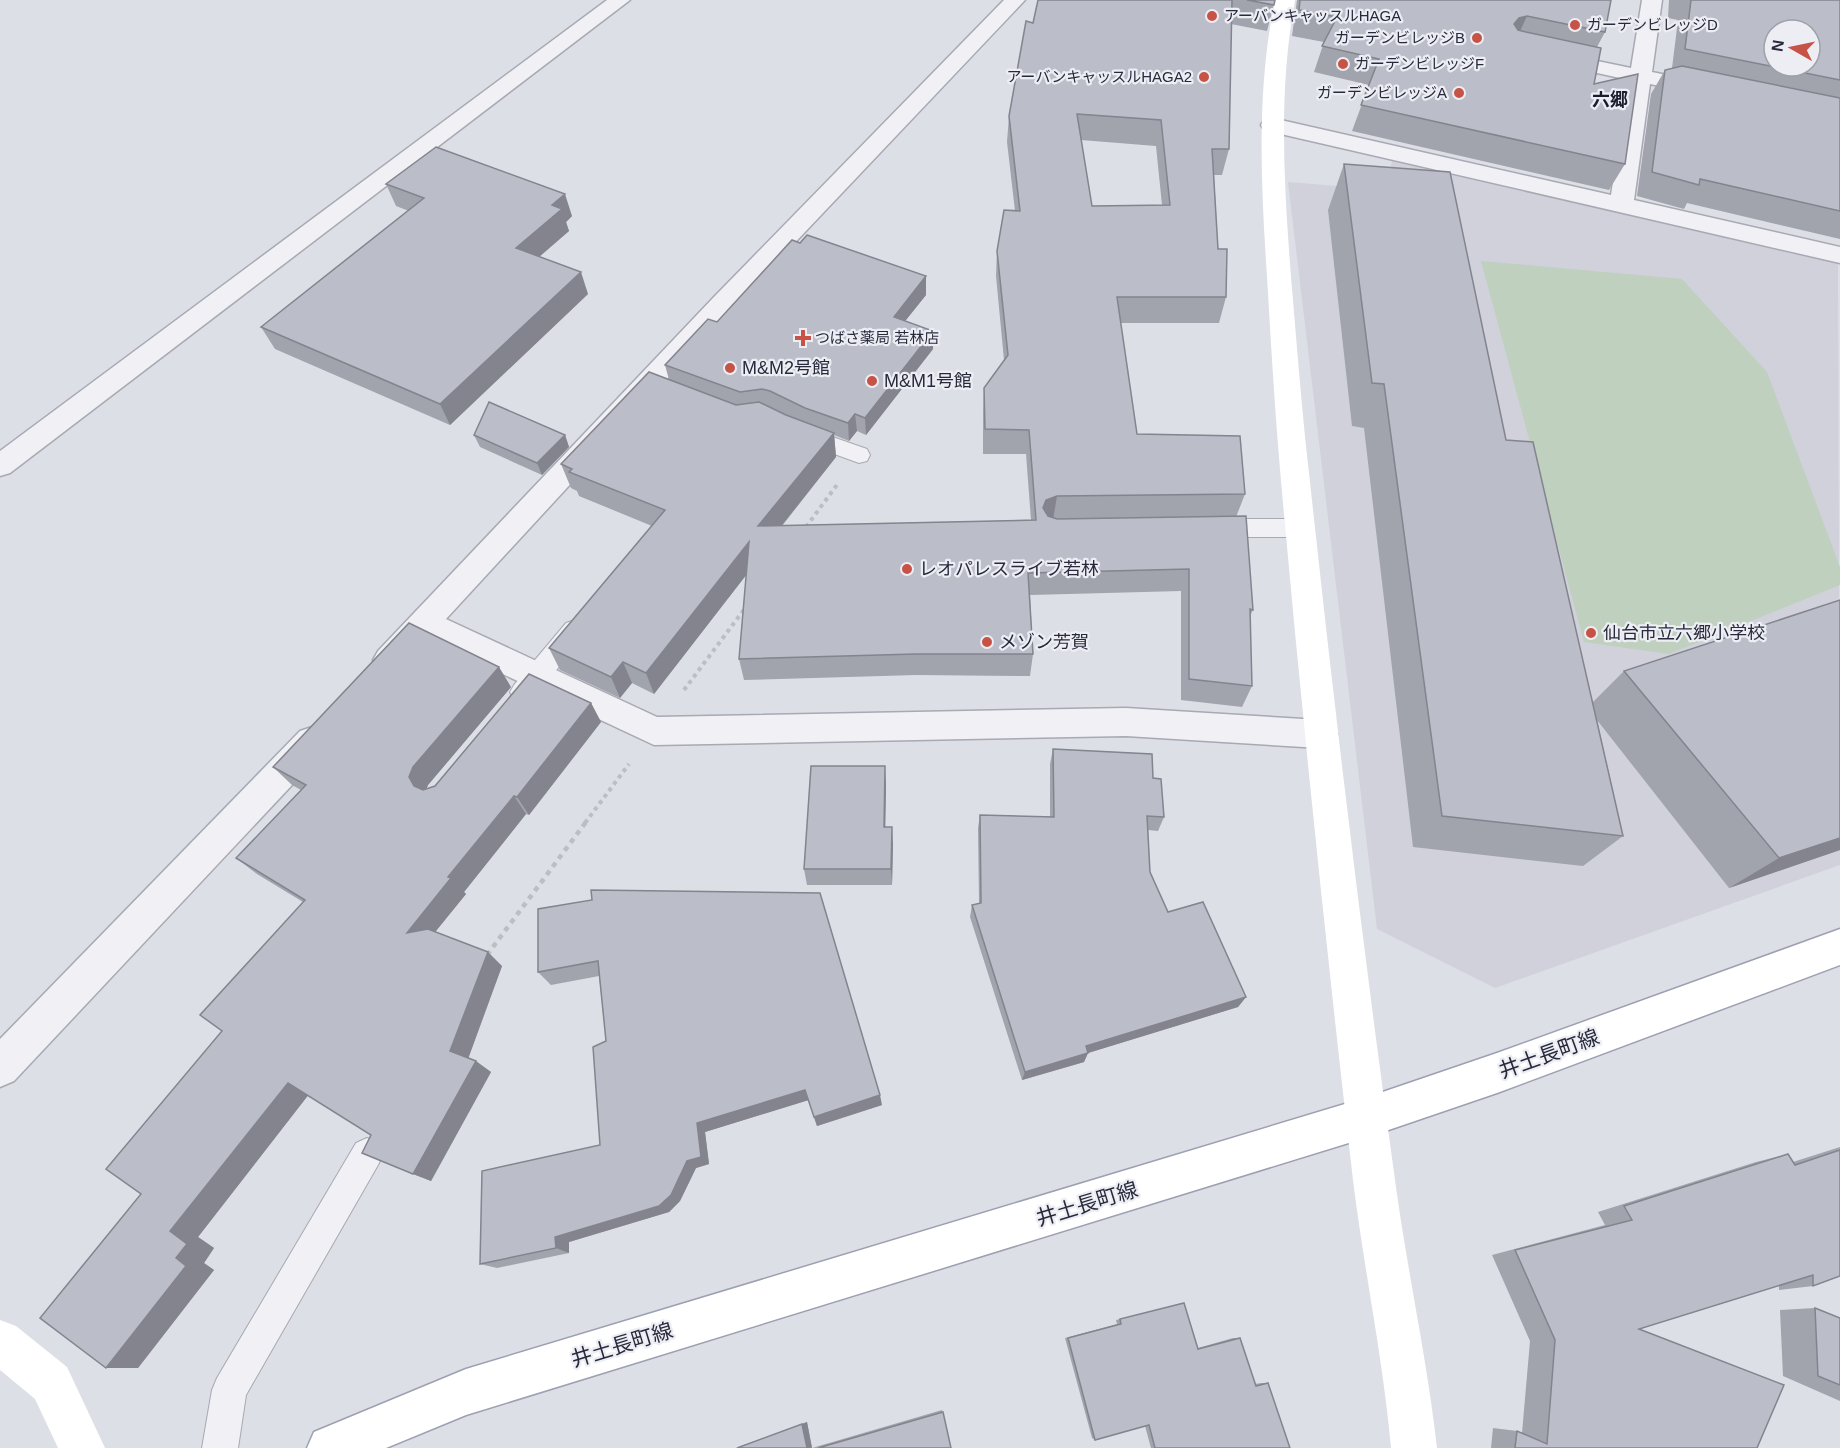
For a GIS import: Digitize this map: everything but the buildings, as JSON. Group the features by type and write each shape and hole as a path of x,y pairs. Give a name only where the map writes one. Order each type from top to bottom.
{"street":[{"path":"0,466 620,0"},
{"path":"367,683 657,388 1015,0"},
{"path":"1285,0 1277,41 1272,124 1273,193 1287,394 1320,734 1381,1233 1408,1387 1414,1448"},
{"path":"1621,206 1652,0"},
{"path":"1538,55 1724,93"},
{"path":"1272,124 1840,255"},
{"path":"424,623 654,731 1126,722 1320,734"},
{"path":"0,1067 334,717"},
{"name":"井土長町線","path":"330,1448 466,1392 1368,1117 1840,947"},
{"path":"0,1342 51,1383 82,1448"}],"lane":[{"path":"782,424 860,455"},
{"path":"1192,529 1300,528"},
{"path":"506,712 590,613"},
{"path":"220,1448 230,1390 367,1154"}],"path":[{"path":"803,531 860,455"},
{"path":"485,958 753,598"}],"shaded area":[{"name":"仙台市立六郷小学校","path":"1392,161 1838,263 1840,865 1495,988 1377,929 1288,182 1386,190"}],"green space":[{"path":"1481,261 1682,279 1767,372 1840,567 1840,585 1669,654 1584,642"}],"place":[{"name":"アーバンキャッスルHAGA","path":"1212,16"},
{"name":"ガーデンビレッジD","path":"1575,25"},
{"name":"ガーデンビレッジB","path":"1477,38"},
{"name":"ガーデンビレッジF","path":"1343,64"},
{"name":"アーバンキャッスルHAGA2","path":"1204,77"},
{"name":"ガーデンビレッジA","path":"1459,93"},
{"name":"つばさ薬局 若林店","path":"803,338"},
{"name":"M&M2号館","path":"730,368"},
{"name":"M&M1号館","path":"872,381"},
{"name":"レオパレスライブ若林","path":"907,569"},
{"name":"仙台市立六郷小学校","path":"1591,633"},
{"name":"メゾン芳賀","path":"987,642"}],"district":[{"name":"六郷","path":"1610,100"}]}
